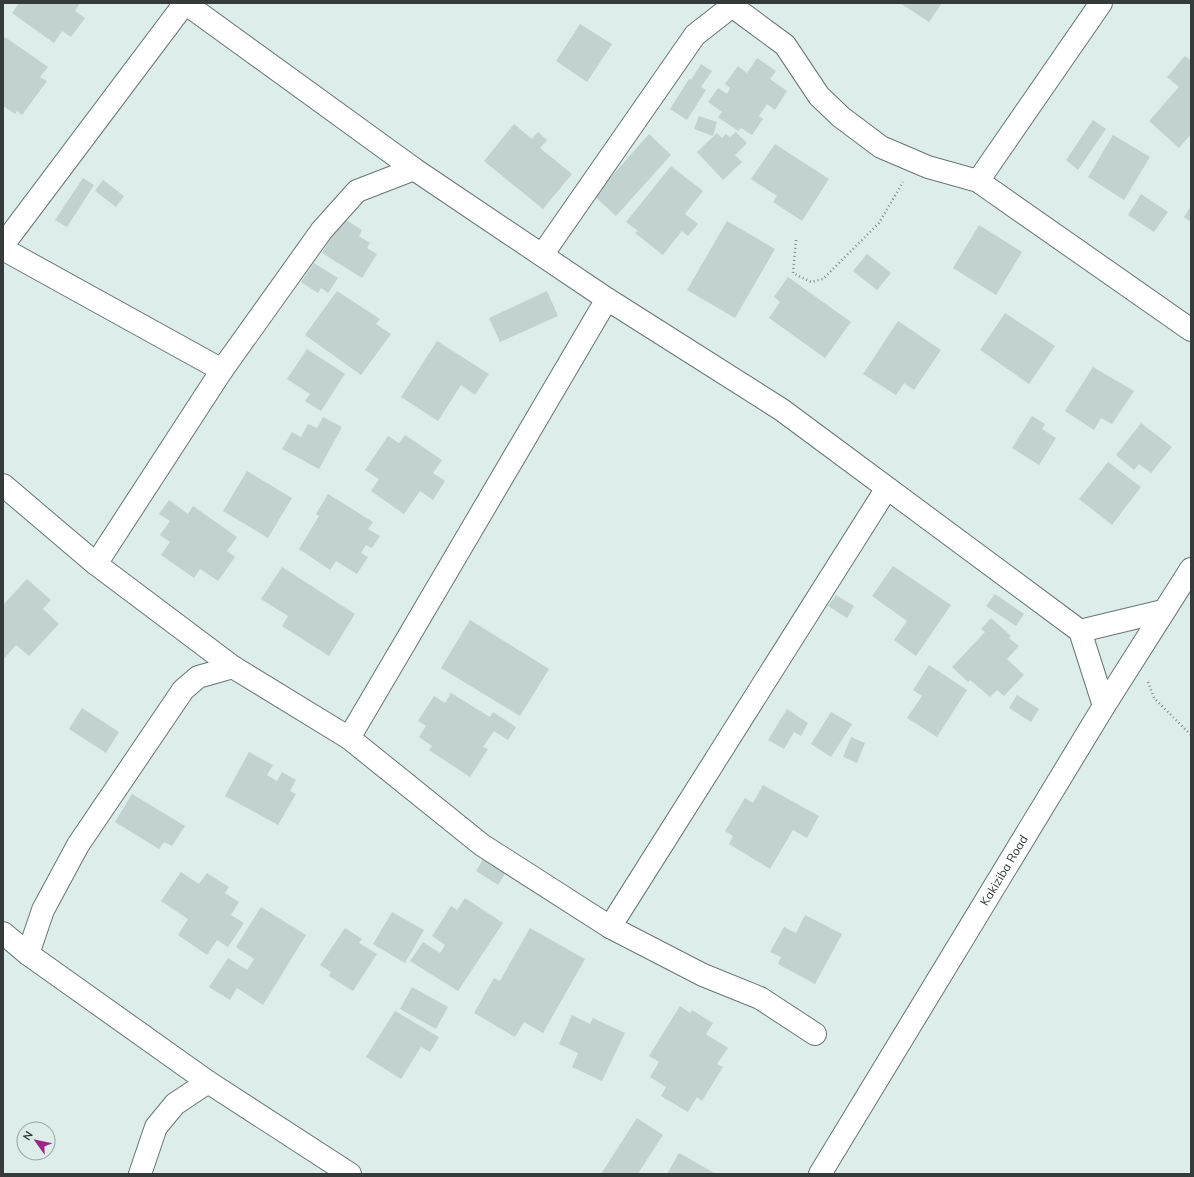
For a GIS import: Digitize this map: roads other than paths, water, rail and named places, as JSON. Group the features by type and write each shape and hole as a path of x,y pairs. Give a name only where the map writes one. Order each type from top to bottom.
{"street":[{"path":"3,245 185,3 414,169 608,299 782,410 1080,632 1104,706"},
{"path":"978,181 1101,3"},
{"path":"542,255 695,35 730,5 785,45 819,96 841,118 881,147 928,167 978,181 1191,330"},
{"path":"96,564 222,370 322,230 357,191 414,169"},
{"path":"3,249 222,370"},
{"path":"349,738 608,299"},
{"path":"3,486 96,564 233,667 349,738 482,845 610,926 703,975 760,998 815,1034"},
{"path":"610,926 887,488"},
{"name":"Kakiziba Road","path":"820,1174 1104,706 1191,569"},
{"path":"1080,632 1163,611"},
{"path":"28,954 43,910 78,846 182,690 198,677 233,667"},
{"path":"3,933 28,954 208,1082 350,1174"},
{"path":"140,1174 156,1128 175,1104 208,1082"}]}
